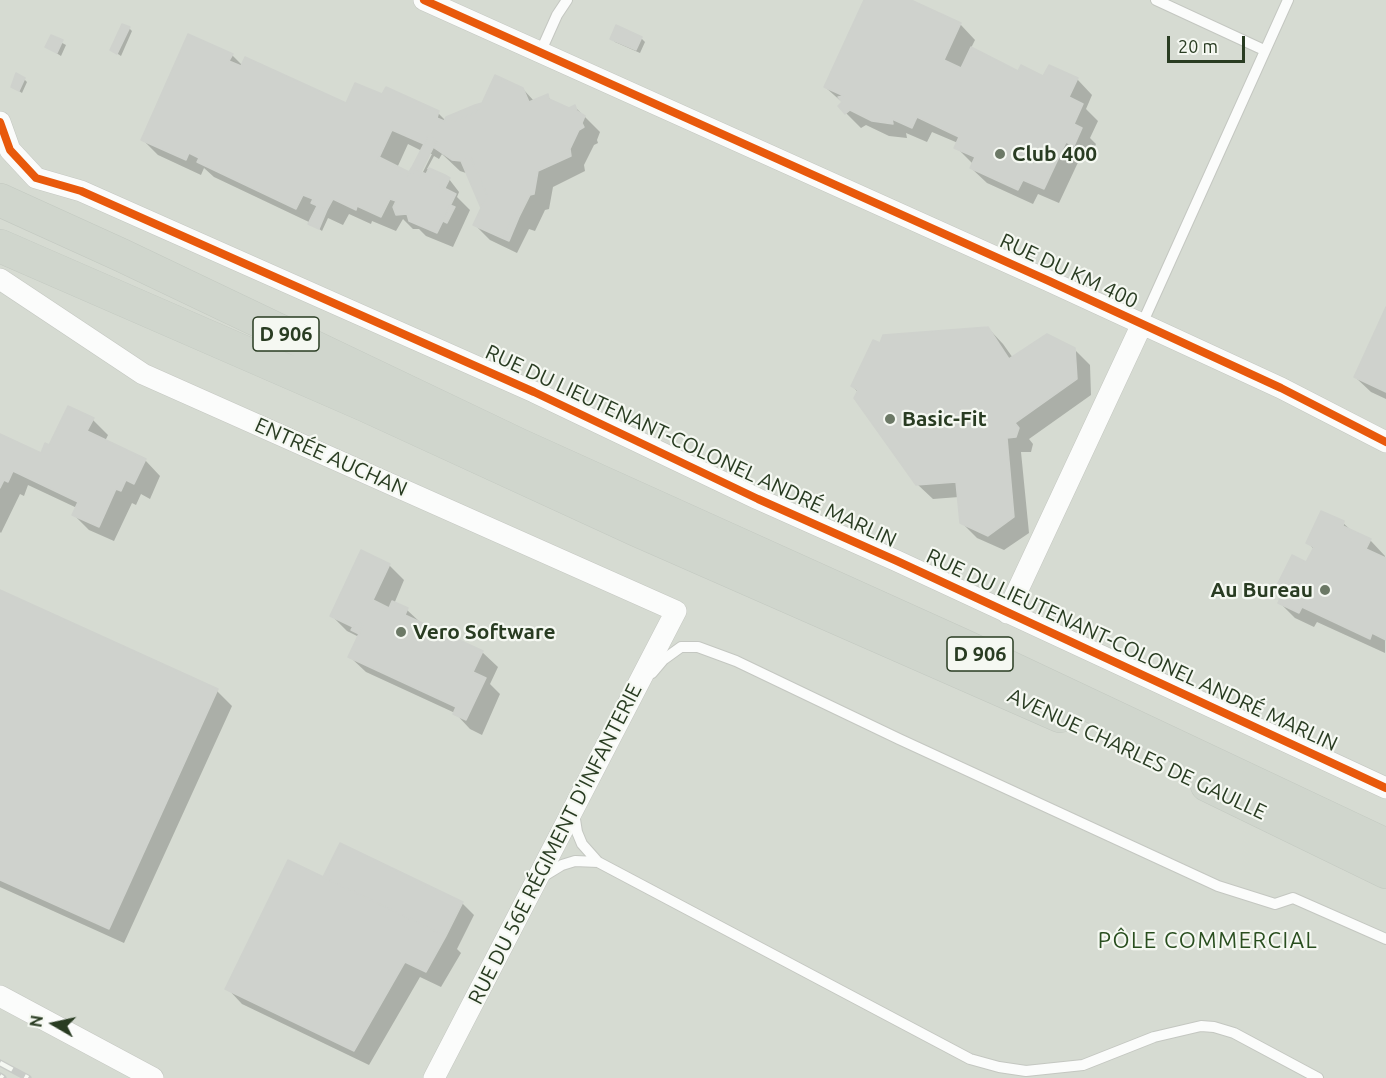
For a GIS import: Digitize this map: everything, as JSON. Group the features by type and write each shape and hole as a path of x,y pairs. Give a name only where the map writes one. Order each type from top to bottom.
{"main road":[{"name":"D 906","path":"0,200 121,255 564,481"},
{"name":"D 906","path":"0,246 365,405 564,481"},
{"name":"AVENUE CHARLES DE GAULLE","path":"564,481 964,646 1386,845"},
{"name":"AVENUE CHARLES DE GAULLE","path":"564,481 1121,743 1386,872"}],"street":[{"name":"RUE DU KM 400","path":"424,0 1142,324 1281,388 1386,442"},
{"name":"RUE DU LIEUTENANT-COLONEL ANDRÉ MARLIN","path":"0,122 10,150 36,178 81,191 534,392 758,499 1386,788"},
{"name":"ENTRÉE AUCHAN","path":"0,279 143,374 676,611"},
{"path":"1007,613 1142,324"},
{"name":"RUE DU 56E RÉGIMENT D'INFANTERIE","path":"434,1078 676,611"},
{"path":"0,996 153,1078"}],"lane":[{"path":"540,53 557,15 567,0"},
{"path":"1156,0 1264,50"},
{"path":"1142,324 1288,0"},
{"path":"635,692 674,651 681,647 698,647 736,661 898,740 1218,886 1275,904 1293,898 1386,939"},
{"path":"574,809 577,832 582,844 598,862 970,1059 1026,1071 1083,1065 1154,1037 1201,1026 1234,1033 1318,1078"},
{"path":"536,881 561,865 575,861 598,862"}],"shaded area":[{"path":"0,0 1386,0 1386,1078 0,1078"}],"building":[{"path":"864,0 911,0 961,23 944,60 961,68 971,47 1018,71 1021,65 1043,76 1049,65 1078,78 1069,97 1083,104 1074,124 1082,128 1074,146 1066,142 1044,189 1023,180 1018,190 970,168 975,157 954,148 959,137 917,117 912,128 892,119 893,124 872,121 850,110 845,114 838,106 842,102 838,97 844,96 824,87"},
{"path":"122,24 130,27 117,54 110,50"},
{"path":"616,25 642,37 636,50 610,39"},
{"path":"188,34 233,54 229,61 241,66 245,57 346,103 355,83 382,94 386,87 439,111 437,118 444,121 446,117 454,121 479,111 475,105 482,103 495,75 523,88 529,102 548,94 549,99 569,108 575,105 577,111 585,116 582,123 584,127 579,130 570,149 571,156 538,171 534,194 530,195 519,217 514,215 502,238 473,225 487,195 471,158 461,161 452,160 433,147 437,140 428,136 424,144 392,130 377,162 407,176 409,172 419,177 421,172 426,174 429,168 445,175 440,186 456,194 437,233 409,221 407,214 396,215 393,207 396,201 390,199 381,217 357,206 356,210 333,199 327,210 311,203 313,199 303,195 296,209 197,162 199,158 189,153 186,160 141,140"},
{"path":"51,35 63,40 57,53 45,47"},
{"path":"16,73 25,78 19,91 11,87"},
{"path":"475,105 479,111 454,121 446,117"},
{"path":"428,136 437,140 421,172 412,167"},
{"path":"379,157 409,172 407,176 377,162"},
{"path":"471,158 487,195 481,208 461,161"},
{"path":"412,167 421,172 419,177 409,172"},
{"path":"445,175 450,178 445,188 440,186"},
{"path":"450,205 455,207 447,223 443,221"},
{"path":"317,206 327,210 319,229 308,224"},
{"path":"514,215 519,217 509,241 502,238"},
{"path":"1386,307 1386,392 1354,377"},
{"path":"988,327 1009,359 1047,334 1075,348 1077,379 1015,423 1019,428 1016,437 1007,438 1014,517 988,536 960,523 956,482 916,485 854,398 858,390 851,386 873,340 880,343 883,335"},
{"path":"68,406 94,418 87,431 146,459 134,484 126,480 121,491 116,489 99,527 72,515 78,502 13,471 8,482 4,480 0,488 0,434 41,453 45,443 49,445"},
{"path":"1321,511 1344,521 1343,526 1371,539 1366,549 1386,558 1386,640 1372,633 1370,639 1302,607 1299,613 1278,603 1284,588 1277,585 1292,555 1306,562 1314,547 1306,543"},
{"name":"Vero Software","path":"361,550 390,564 373,600 389,608 392,601 408,608 405,615 483,651 473,672 486,678 466,720 453,714 456,707 348,657 363,625 356,621 353,627 330,616"},
{"path":"0,590 218,689 109,929 0,880"},
{"path":"356,621 363,625 359,634 351,630"},
{"path":"340,843 463,902 446,936 323,877"},
{"path":"288,860 446,936 426,972 405,962 354,1051 225,989"}],"railway":[{"path":"0,1063 28,1078"}],"cycle path":[{"path":"424,0 1049,281 1281,388 1386,442"},
{"path":"0,122 10,150 36,178 81,191 534,392 758,499 1386,788"}],"place":[{"name":"Club 400","path":"1000,154"},
{"name":"Basic-Fit","path":"890,419"},
{"name":"Au Bureau","path":"1325,590"},
{"name":"Vero Software","path":"401,632"}],"district":[{"name":"PÔLE COMMERCIAL","path":"1208,941"}]}
